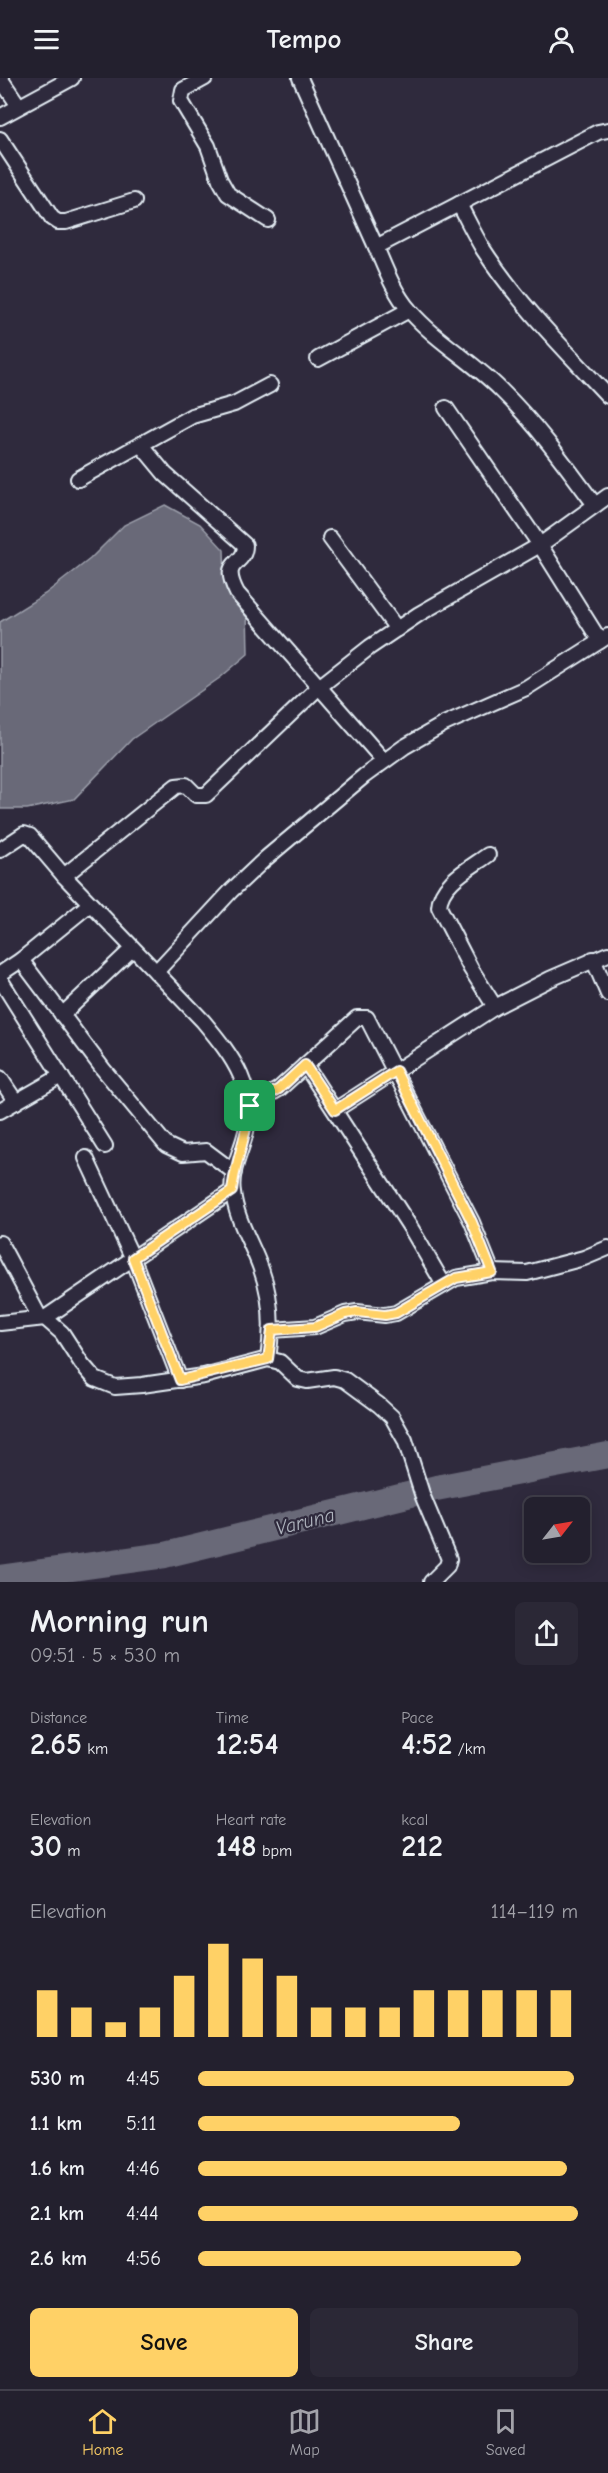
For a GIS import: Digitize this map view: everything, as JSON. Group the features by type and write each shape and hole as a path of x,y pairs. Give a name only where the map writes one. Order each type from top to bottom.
{"street":[{"path":"0,78 19,106"},
{"path":"0,117 72,78"},
{"path":"205,78 183,90 181,101 208,146 220,180 228,194 268,220"},
{"path":"300,78 391,282 409,310 498,387 536,426 595,505"},
{"path":"376,247 598,132 608,129"},
{"path":"0,139 52,218 58,222 66,222 134,201"},
{"path":"459,204 482,248 509,285 539,322 608,396"},
{"path":"318,359 409,310"},
{"path":"78,479 192,416 234,404 270,385"},
{"path":"156,972 231,891 266,858 384,761 444,724 526,688 604,638 446,408"},
{"path":"141,445 165,474 245,545 242,556 231,567 232,584 237,593 384,761"},
{"path":"64,876 176,786 186,785 196,795 206,795 318,687 397,629 540,546 608,496"},
{"path":"330,538 397,629"},
{"path":"0,850 24,834 30,836 64,876 222,1044 245,1084 250,1106 247,1129 234,1172 232,1191 244,1231 261,1267 267,1289 272,1330 268,1359"},
{"path":"488,855 447,887 440,897 439,907 471,969 495,1007"},
{"path":"0,974 21,960 90,904"},
{"path":"63,1015 132,949"},
{"path":"335,1110 495,1007 593,959 608,954"},
{"path":"593,959 608,994"},
{"path":"21,960 137,1112 166,1145 183,1153 206,1152 234,1172"},
{"path":"0,979 105,1146"},
{"path":"250,1106 279,1089 357,1018 363,1016 372,1024 396,1071 472,1222 492,1272"},
{"path":"305,1065 417,1238 444,1285"},
{"path":"0,1111 62,1076"},
{"path":"0,1078 16,1102"},
{"path":"86,1158 133,1258 180,1380"},
{"path":"0,1323 43,1318 232,1191"},
{"path":"0,1243 43,1318 62,1333 81,1364 95,1379 115,1387 142,1385 180,1380 268,1359 280,1362 298,1379 307,1381 334,1377 345,1380 379,1405 392,1417 405,1440 423,1497 449,1559 447,1566 430,1582"},
{"path":"272,1330 315,1327 345,1314 357,1312 385,1315 396,1313 456,1278 492,1272 527,1273 584,1258 608,1248"}],"water":[{"path":"165,505 200,524 224,550 225,580 247,610 248,654 221,677 132,739 74,799 27,809 0,809 0,622 45,594 90,559 124,525"}],"waterway":[{"name":"Varuna","path":"0,1578 165,1555 436,1488 608,1455"}],"route":[{"path":"305,1065 335,1110 396,1071 472,1222 492,1272 456,1278 396,1313 385,1315 357,1312 345,1314 315,1327 272,1330 268,1359 180,1380 133,1258 232,1191 234,1172 247,1129 250,1106 279,1089 305,1065"}]}
